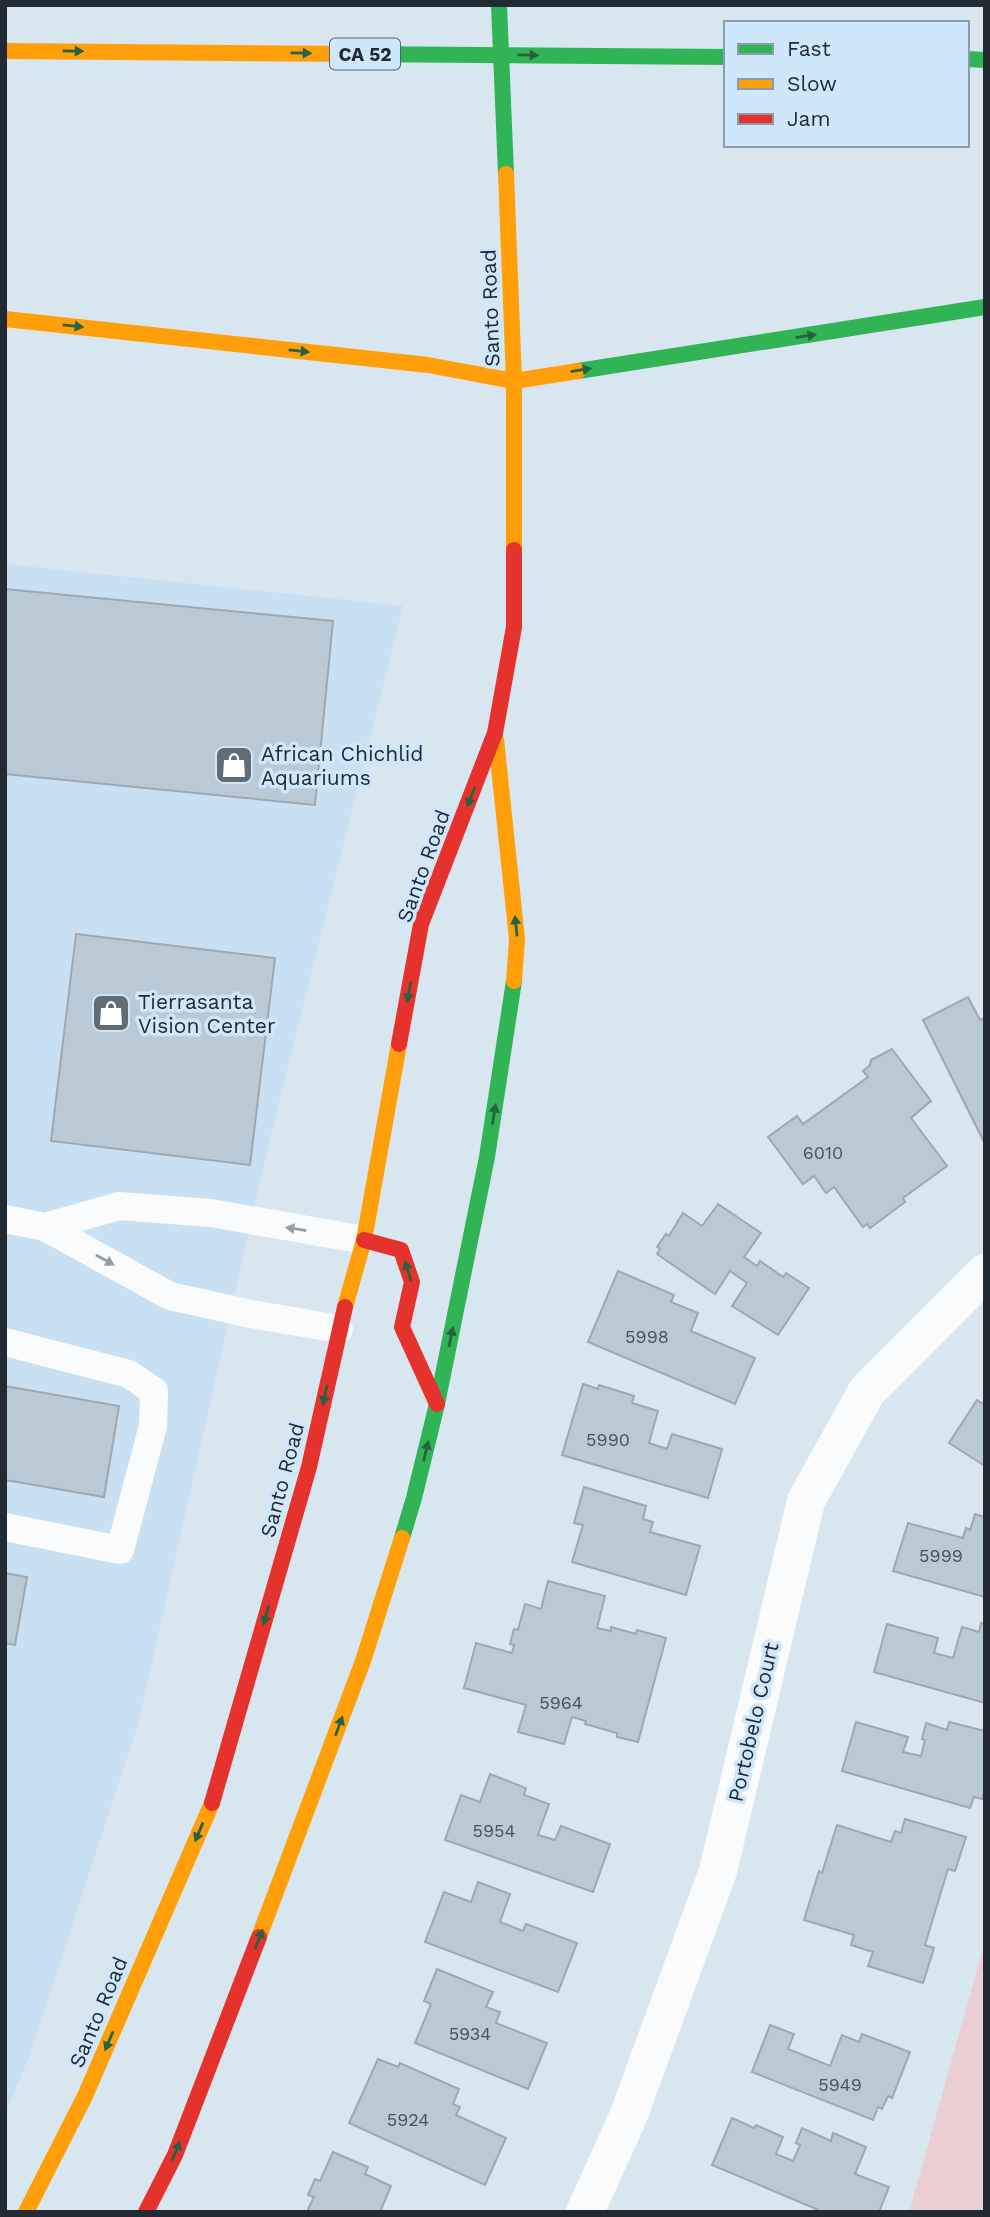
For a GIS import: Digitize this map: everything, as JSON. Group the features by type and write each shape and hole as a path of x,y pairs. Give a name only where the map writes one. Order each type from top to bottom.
{"main road":[{"name":"Santo Road","path":"26,2212 85,2096 213,1801 309,1467 339,1329 364,1240 421,924 495,733 514,627 514,381 499,5"},
{"name":"CA 52","path":"5,51 724,57"},
{"path":"5,319 428,365 514,381 985,307"},
{"name":"Santo Road","path":"146,2212 175,2155 363,1661 414,1498 437,1404 487,1157 514,981 517,939 495,733"},
{"path":"364,1240 401,1250 412,1282 402,1327 437,1404"}],"street":[{"name":"Portobelo Court","path":"585,2212 628,2117 718,1871 806,1501 867,1391 985,1273"}],"lane":[{"path":"45,1227 120,1206 211,1213 364,1240"},
{"path":"5,1219 45,1227 170,1296 251,1314 339,1329"},
{"path":"5,1342 129,1374 155,1391 153,1426 120,1550 5,1527"}],"shaded area":[{"path":"5,564 403,606 263,1168 138,1725 29,2057 5,2115"},
{"path":"985,1942 985,2212 909,2212"}],"building":[{"path":"5,589 333,621 315,805 5,774"},
{"path":"76,934 275,958 250,1165 51,1141"},
{"path":"968,997 980,1020 985,1018 985,1144 923,1020"},
{"path":"892,1049 931,1101 911,1118 947,1166 903,1198 905,1202 870,1228 867,1224 863,1227 834,1187 826,1193 814,1176 803,1184 768,1137 797,1116 803,1124 868,1077 863,1071 870,1065 871,1060"},
{"path":"718,1204 761,1233 744,1257 757,1266 760,1261 783,1277 786,1273 809,1288 778,1335 732,1306 747,1283 730,1271 715,1294 657,1254 660,1249 657,1247 666,1234 669,1236 683,1213 702,1226"},
{"path":"618,1271 674,1295 671,1302 698,1313 691,1331 755,1358 735,1404 588,1342"},
{"path":"583,1384 598,1389 599,1385 634,1396 632,1403 658,1411 649,1443 667,1449 672,1434 722,1449 708,1498 562,1455"},
{"path":"5,1386 119,1406 104,1497 5,1480"},
{"path":"977,1400 985,1405 985,1466 949,1443"},
{"path":"584,1487 646,1506 643,1519 653,1522 650,1532 700,1546 686,1595 572,1562 583,1525 574,1523"},
{"path":"975,1514 985,1517 985,1597 893,1571 908,1523 963,1538 966,1528 970,1530"},
{"path":"5,1573 27,1577 15,1645 5,1643"},
{"path":"548,1581 605,1596 597,1628 611,1631 611,1627 636,1634 637,1630 666,1638 638,1742 617,1737 617,1733 585,1724 586,1721 572,1717 564,1744 518,1732 526,1705 464,1688 476,1643 512,1653 514,1645 510,1644 514,1629 518,1630 525,1604 541,1609"},
{"path":"981,1623 985,1624 985,1703 874,1672 887,1624 938,1638 934,1653 953,1658 962,1627 979,1632"},
{"path":"856,1722 908,1737 903,1752 921,1756 926,1723 947,1730 949,1722 985,1731 985,1788 982,1799 974,1797 970,1808 842,1771"},
{"path":"490,1774 526,1788 524,1795 549,1804 538,1835 555,1840 561,1826 610,1844 593,1892 445,1840 461,1795 480,1802"},
{"path":"905,1819 966,1837 955,1871 948,1869 925,1945 934,1948 923,1983 868,1966 873,1952 851,1945 854,1935 804,1920 837,1825 891,1842 895,1831 901,1833"},
{"path":"478,1882 510,1894 500,1922 523,1931 526,1924 577,1943 558,1992 425,1942 444,1892 471,1902"},
{"path":"437,1969 493,1992 486,2007 500,2012 496,2023 547,2043 528,2089 415,2043 431,2004 424,2001"},
{"path":"770,2025 794,2034 788,2049 830,2066 842,2035 859,2042 862,2034 910,2052 892,2098 888,2096 882,2109 878,2107 873,2120 752,2072"},
{"path":"378,2059 398,2067 400,2063 459,2089 453,2104 460,2107 456,2115 506,2138 485,2185 349,2123"},
{"path":"732,2118 783,2137 776,2154 793,2161 800,2145 796,2143 802,2128 831,2141 833,2133 866,2147 855,2174 889,2187 879,2212 823,2212 712,2165"},
{"path":"333,2152 368,2167 365,2174 391,2186 380,2212 311,2212 308,2209 314,2197 308,2195 315,2179 320,2181"}],"traffic: fast":[{"path":"499,5 506,174"},
{"path":"354,54 724,57"},
{"path":"969,59 985,60"},
{"path":"578,371 985,307"},
{"path":"402,1538 437,1404 487,1157 514,981"}],"traffic: slow":[{"path":"5,51 354,54"},
{"path":"506,174 514,381 514,550"},
{"path":"5,319 428,365 514,381 578,371"},
{"path":"496,739 517,939 514,981"},
{"path":"345,1307 364,1240 399,1044"},
{"path":"259,1937 363,1661 402,1538"},
{"path":"26,2212 85,2096 212,1803"}],"traffic: jam":[{"path":"399,1044 421,924 495,733 514,627 514,550"},
{"path":"364,1240 401,1250 412,1282 402,1327 437,1404"},
{"path":"212,1803 309,1467 345,1307"},
{"path":"146,2212 175,2155 259,1937"}],"place":[{"name":"African Chichlid Aquariums","path":"234,765"},
{"name":"Tierrasanta Vision Center","path":"111,1013"}]}
